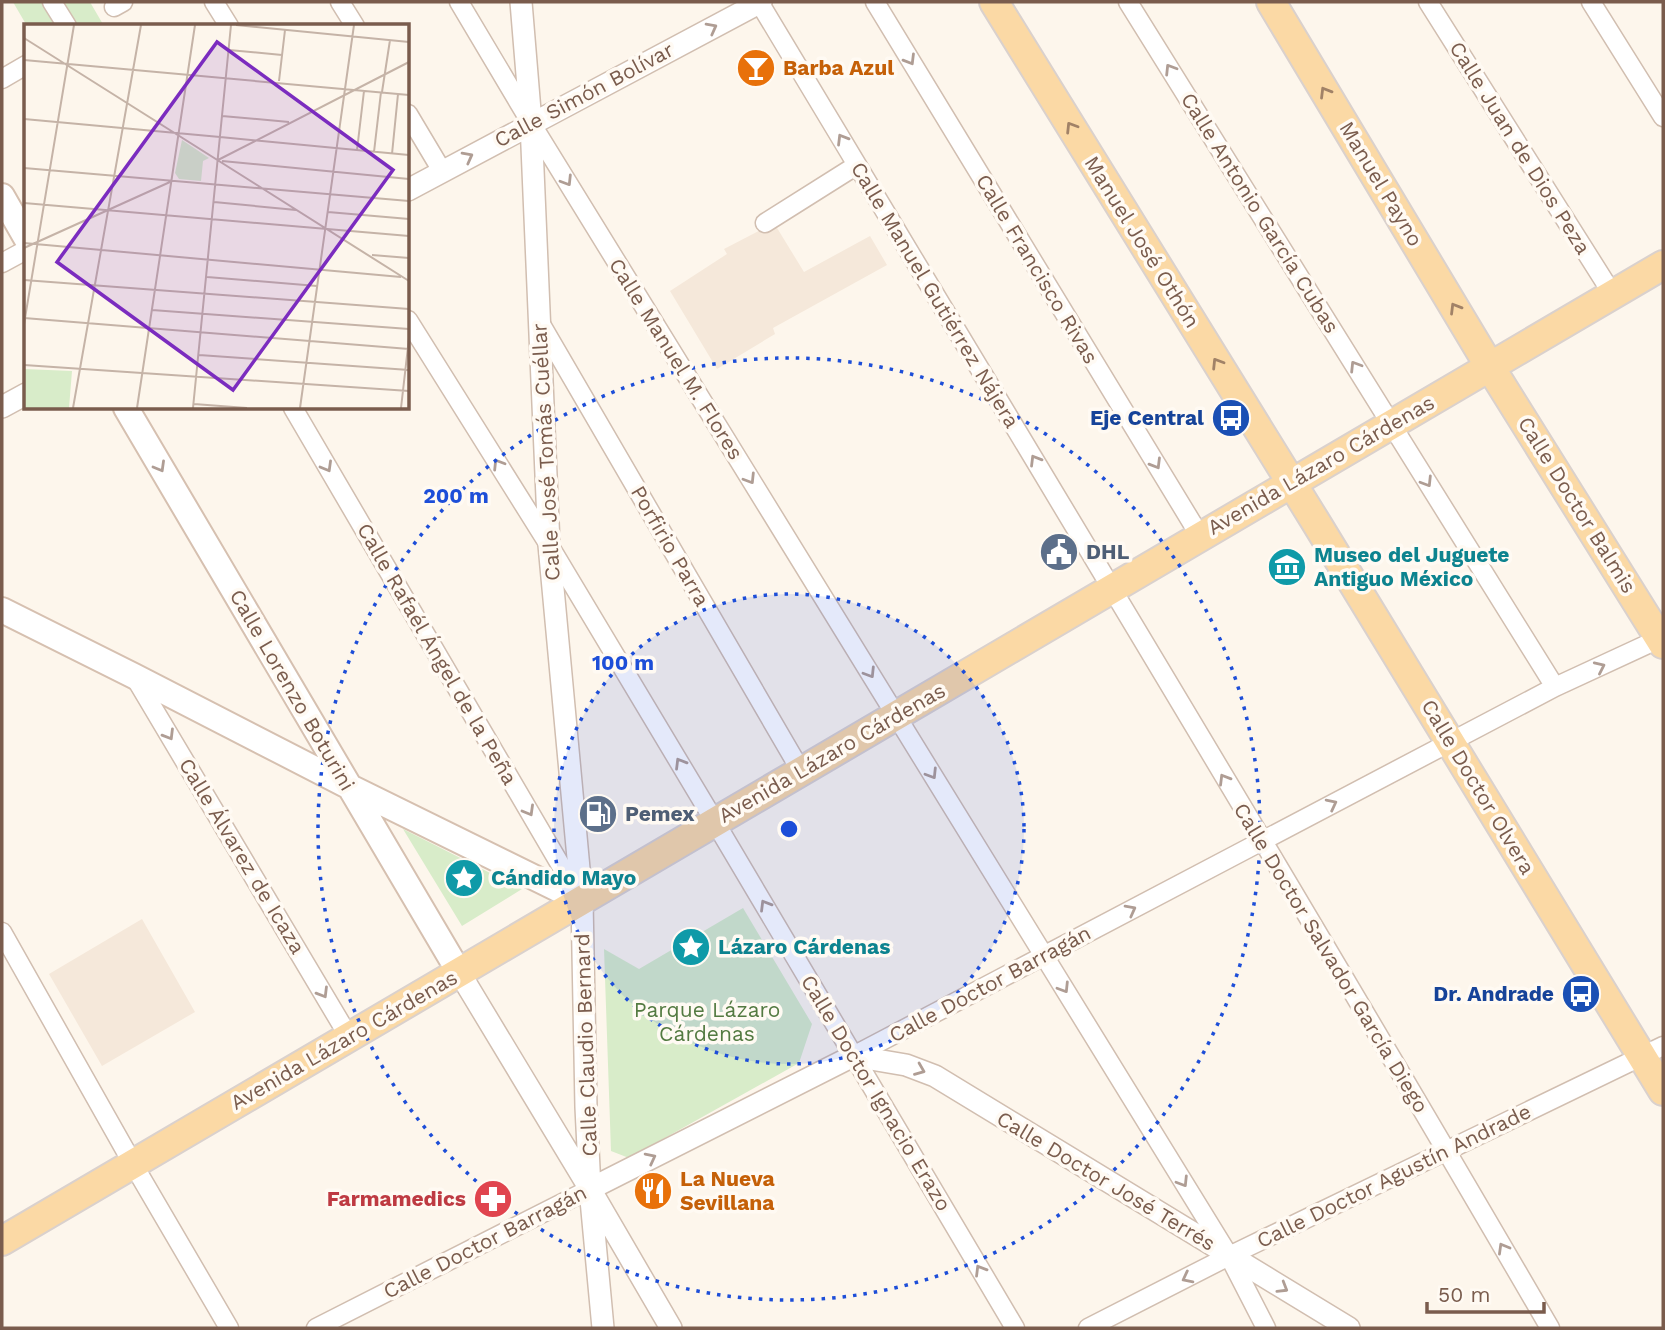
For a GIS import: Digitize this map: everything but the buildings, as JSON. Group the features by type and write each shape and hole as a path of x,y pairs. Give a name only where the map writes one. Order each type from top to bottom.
{"main road":[{"name":"Manuel José Othón","path":"993,2 1291,483"},
{"name":"Manuel Payno","path":"1271,2 1490,367"},
{"path":"2,196 24,234"},
{"name":"Avenida Lázaro Cárdenas","path":"2,1241 1663,265"},
{"name":"Calle Doctor Balmis","path":"1490,367 1662,640"},
{"name":"Calle Lorenzo Boturini","path":"127,410 459,972"},
{"name":"Calle Doctor Olvera","path":"1291,483 1451,743 1652,1051 1663,1091"},
{"path":"2,610 348,786 582,901"}],"street":[{"path":"52,2 66,24"},
{"path":"214,2 228,24"},
{"path":"340,2 354,24"},
{"name":"Calle Manuel M. Flores","path":"459,2 1229,1256 1266,1328"},
{"name":"Calle José Tomás Cuéllar","path":"521,2 531,123 549,545 582,901"},
{"name":"Calle Simón Bolívar","path":"410,189 760,2"},
{"name":"Calle Manuel Gutiérrez Nájera","path":"760,2 1111,589"},
{"name":"Calle Francisco Rivas","path":"875,2 1200,536"},
{"name":"Calle Antonio García Cubas","path":"1128,2 1555,687"},
{"name":"Calle Juan de Dios Peza","path":"1428,2 1612,295"},
{"path":"1591,2 1663,117"},
{"path":"2,79 24,66"},
{"path":"410,117 442,171"},
{"path":"765,223 857,165"},
{"path":"2,263 24,251"},
{"name":"Porfirio Parra","path":"538,321 801,771"},
{"name":"Calle Doctor Ignacio Erazo","path":"410,323 549,545 1015,1328"},
{"path":"2,407 24,395"},
{"name":"Calle Rafaél Ángel de la Peña","path":"294,410 582,901"},
{"name":"Calle Doctor Salvador García Diego","path":"1111,589 1549,1328"},
{"name":"Calle Doctor Barragán","path":"316,1328 853,1056 1555,687 1662,640"},
{"name":"Calle Álvarez de Icaza","path":"134,676 349,1037"},
{"name":"Calle Claudio Bernard","path":"582,901 590,1189 603,1328"},
{"path":"2,932 229,1328"},
{"path":"459,972 671,1328"},
{"name":"Calle Doctor Agustín Andrade","path":"1088,1328 1229,1256 1652,1051"},
{"name":"Calle Doctor José Terrés","path":"853,1056 906,1065 935,1076 1349,1328"},
{"path":"546,1118 565,1120 586,1107"}],"shaded area":[{"path":"774,223 804,272 870,236 887,265 773,328 775,334 717,369 670,291 727,254 724,249"},
{"path":"142,919 195,1012 102,1066 49,974"}],"green space":[{"path":"13,2 90,2 103,24 26,24"},
{"path":"403,829 522,889 462,926"},
{"name":"Parque Lázaro Cárdenas","path":"743,908 812,1024 799,1063 629,1158 611,1151 604,949 639,969"}],"place":[{"name":"Barba Azul","path":"756,68"},
{"name":"Eje Central","path":"1231,418"},
{"name":"DHL","path":"1059,552"},
{"name":"Museo del Juguete Antiguo México","path":"1287,567"},
{"name":"Pemex","path":"598,814"},
{"name":"Cándido Mayo","path":"464,878"},
{"name":"Lázaro Cárdenas","path":"691,947"},
{"name":"Dr. Andrade","path":"1581,994"},
{"name":"La Nueva Sevillana","path":"653,1191"},
{"name":"Farmamedics","path":"493,1199"}]}
